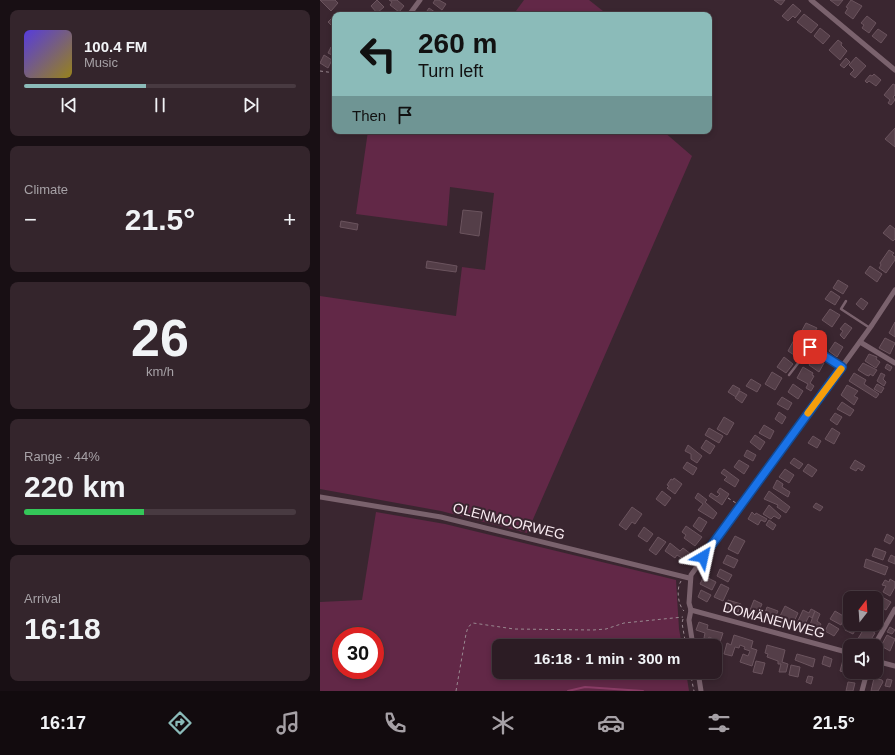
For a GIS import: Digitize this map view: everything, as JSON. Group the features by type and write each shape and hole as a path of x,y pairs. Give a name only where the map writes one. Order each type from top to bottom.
{"street":[{"path":"411,12 420,0"},
{"path":"811,0 895,70"},
{"path":"692,639 689,620 691,610 689,578 860,342 895,290"},
{"path":"860,342 895,363"},
{"name":"OLENMOORWEG","path":"320,497 441,517 689,578"},
{"path":"878,639 895,609"},
{"name":"DOMÄNENWEG","path":"691,610 843,651"},
{"path":"883,663 895,666"},
{"path":"699,679 701,691"},
{"path":"862,691 865,679"}],"lane":[{"path":"846,301 841,309 870,328"},
{"path":"789,375 811,346 842,367"}],"path":[{"path":"320,71 332,73"},
{"path":"728,498 736,503"},
{"path":"682,580 679,585 680,606 686,614 682,623 685,639"},
{"path":"456,691 466,634 468,627 473,623 514,629 593,630 606,629 624,623 684,617"},
{"path":"691,679 694,691"}],"shaded area":[{"path":"524,0 589,0 604,12 515,12"},
{"path":"368,134 666,134 692,156 527,533 441,511 320,489 320,296 456,316 462,267 485,270 494,193 450,187 447,226 356,214"},
{"path":"376,512 445,524 676,580 681,639 492,639 492,679 687,679 689,691 320,691 320,602 362,600"}],"building":[{"path":"320,0 335,0 338,3 331,11"},
{"path":"377,0 384,7 376,12 371,6"},
{"path":"389,0 397,0 404,6 399,12 390,5 392,2"},
{"path":"435,0 439,0 446,4 442,10 433,3"},
{"path":"774,0 785,0 781,5"},
{"path":"830,0 843,0 838,6"},
{"path":"851,0 862,6 853,19 845,13 848,8 846,7"},
{"path":"793,4 801,11 795,18 793,16 788,21 782,16"},
{"path":"429,8 435,12 426,12"},
{"path":"804,14 818,25 811,33 797,22"},
{"path":"867,16 876,23 869,33 862,28 864,25 861,23"},
{"path":"332,18 332,26 328,22"},
{"path":"820,28 830,36 823,44 814,36"},
{"path":"878,29 887,35 881,43 872,36"},
{"path":"838,40 847,51 840,60 829,50"},
{"path":"331,47 332,48 332,55 328,53"},
{"path":"324,55 332,60 328,68 320,63"},
{"path":"856,57 866,66 855,78 850,74 854,70 849,65"},
{"path":"846,58 850,62 844,68 840,65"},
{"path":"874,74 881,80 876,86 869,81 867,83 865,81 870,75 872,76"},
{"path":"893,84 895,85 895,95 893,97 895,100 891,105 888,103 890,100 884,95"},
{"path":"895,128 895,147 885,139"},
{"path":"463,210 482,212 479,236 460,233"},
{"path":"341,221 358,224 357,230 340,227"},
{"path":"890,225 895,229 895,239 893,241 883,233"},
{"path":"889,250 894,253 892,255 895,257 895,260 886,273 879,268 881,265 880,263"},
{"path":"427,261 457,266 456,272 426,268"},
{"path":"870,266 882,274 877,282 865,273"},
{"path":"838,280 848,286 843,294 833,288"},
{"path":"831,291 840,297 835,305 825,299"},
{"path":"861,298 868,303 863,310 856,304"},
{"path":"830,309 840,315 832,327 822,320"},
{"path":"895,322 895,337 889,333"},
{"path":"806,323 817,328 810,340 800,334"},
{"path":"845,323 852,328 844,339 840,335 843,331 840,329"},
{"path":"885,338 895,343 890,354 879,348"},
{"path":"794,340 804,346 797,357 788,351"},
{"path":"835,342 843,347 837,357 829,351"},
{"path":"869,354 877,357 876,359 880,362 876,368 865,361"},
{"path":"784,357 793,364 786,373 777,367"},
{"path":"814,357 824,363 819,372 809,365"},
{"path":"863,363 877,370 873,376 870,374 869,376 866,375 858,370"},
{"path":"887,364 892,367 890,371 885,368"},
{"path":"803,367 813,373 812,375 814,376 810,383 814,386 811,391 806,388 808,384 797,378"},
{"path":"772,372 782,378 775,390 765,384"},
{"path":"854,373 866,380 864,384 879,394 876,398 849,381"},
{"path":"881,373 885,375 883,379 886,382 884,386 877,381"},
{"path":"751,379 761,385 757,392 746,386"},
{"path":"793,384 803,391 798,399 788,392"},
{"path":"877,384 884,388 881,393 874,389"},
{"path":"733,385 740,389 736,397 728,392"},
{"path":"847,385 858,391 854,396 858,398 854,405 841,395"},
{"path":"740,391 747,395 742,403 735,398"},
{"path":"782,397 792,403 788,410 777,404"},
{"path":"842,402 854,410 850,416 837,409"},
{"path":"779,412 786,417 782,424 775,419"},
{"path":"835,413 842,417 837,425 830,420"},
{"path":"724,417 734,423 727,435 717,429"},
{"path":"764,425 774,431 770,439 759,433"},
{"path":"709,428 723,436 719,443 705,435"},
{"path":"832,428 840,433 834,444 825,439"},
{"path":"755,435 765,442 760,450 750,442"},
{"path":"813,436 821,441 817,448 808,443"},
{"path":"706,440 715,446 710,454 701,448"},
{"path":"688,445 702,456 697,463 691,459 691,454 685,451"},
{"path":"747,450 756,455 753,461 744,456"},
{"path":"794,458 803,464 799,469 790,463"},
{"path":"739,460 749,466 744,474 734,467"},
{"path":"855,460 865,466 862,471 858,468 856,471 850,468"},
{"path":"687,462 697,468 693,475 683,468"},
{"path":"808,464 817,470 812,477 803,471"},
{"path":"724,469 739,480 735,487 724,480 727,477 721,473"},
{"path":"785,469 794,475 789,483 779,477"},
{"path":"674,478 682,484 675,494 667,488 669,486 667,485 671,479 673,480"},
{"path":"777,480 783,484 782,487 790,492 788,497 773,488"},
{"path":"720,488 729,494 722,505 709,496 711,493 717,497 720,494 717,492"},
{"path":"662,491 671,498 665,506 656,499"},
{"path":"769,491 790,507 786,513 777,507 778,505 764,499"},
{"path":"698,493 707,500 705,502 717,513 713,519 698,510 703,504 695,498"},
{"path":"816,503 823,507 820,511 813,507"},
{"path":"769,505 781,516 779,519 774,516 771,519 763,514"},
{"path":"632,507 642,514 635,524 632,522 626,530 619,525"},
{"path":"752,512 755,515 756,513 767,519 765,522 761,520 758,525 748,519"},
{"path":"699,517 707,522 701,532 693,526"},
{"path":"769,520 776,525 773,530 766,525"},
{"path":"686,526 702,537 695,546 684,538 686,535 682,532"},
{"path":"644,527 653,534 647,542 638,536"},
{"path":"887,534 894,538 890,544 884,541"},
{"path":"735,536 745,541 738,554 728,549"},
{"path":"658,537 666,542 656,555 649,550"},
{"path":"670,543 680,551 683,548 691,554 686,561 677,555 675,558 665,551"},
{"path":"875,548 886,552 883,560 872,556"},
{"path":"727,555 738,560 734,568 723,563"},
{"path":"891,555 895,557 895,564 888,561"},
{"path":"866,559 888,567 885,575 864,567"},
{"path":"720,569 732,575 728,582 717,576"},
{"path":"704,576 716,582 712,590 700,584"},
{"path":"890,579 895,582 895,587 890,596 883,592 886,586 882,585 885,580 889,582"},
{"path":"721,584 729,588 723,601 714,597"},
{"path":"701,590 711,595 707,602 698,597"},
{"path":"883,598 891,602 886,610 883,608"},
{"path":"728,600 741,604 738,612 726,609"},
{"path":"754,600 762,604 758,613 750,610"},
{"path":"785,606 798,613 793,624 783,620 784,618 780,616"},
{"path":"767,607 778,611 774,620 764,616"},
{"path":"811,609 815,611 812,618 809,616 803,628 796,625 803,610 809,613"},
{"path":"815,611 820,614 817,621 821,624 816,634 808,630"},
{"path":"835,611 843,616 841,625 830,619"},
{"path":"699,622 708,625 707,629 723,633 721,639 713,639 709,637 708,639 704,638 705,633 696,630"},
{"path":"829,623 839,629 834,636 825,631"},
{"path":"890,627 895,630 892,634 887,632"},
{"path":"847,631 855,631 853,634"},
{"path":"863,631 872,631 875,633 871,639 858,639"},
{"path":"734,635 753,641 751,648 757,650 752,666 740,662 743,654 748,656 750,651 744,649 745,647 740,645 739,648 735,647 732,656 724,654 727,643 731,645"},
{"path":"887,635 895,639 890,651 883,647 883,642"},
{"path":"767,645 785,650 782,662 788,664 786,672 779,672 781,664 778,664 778,661 767,657 768,654 765,653"},
{"path":"797,654 815,659 813,667 795,660"},
{"path":"824,656 832,659 830,667 822,664"},
{"path":"843,660 843,672 840,671"},
{"path":"756,661 765,663 762,674 753,672"},
{"path":"791,665 800,667 798,677 789,675"},
{"path":"808,676 813,677 811,684 806,682"},
{"path":"874,679 882,680 883,682 878,691 871,691"},
{"path":"887,679 892,680 890,687 885,686"},
{"path":"848,682 855,683 853,691 846,691"}],"waterway":[{"path":"568,691 585,687 643,691"}],"slow traffic":[{"path":"808,413 841,369"}],"route":[{"path":"703,557 842,367 810,347"}]}
